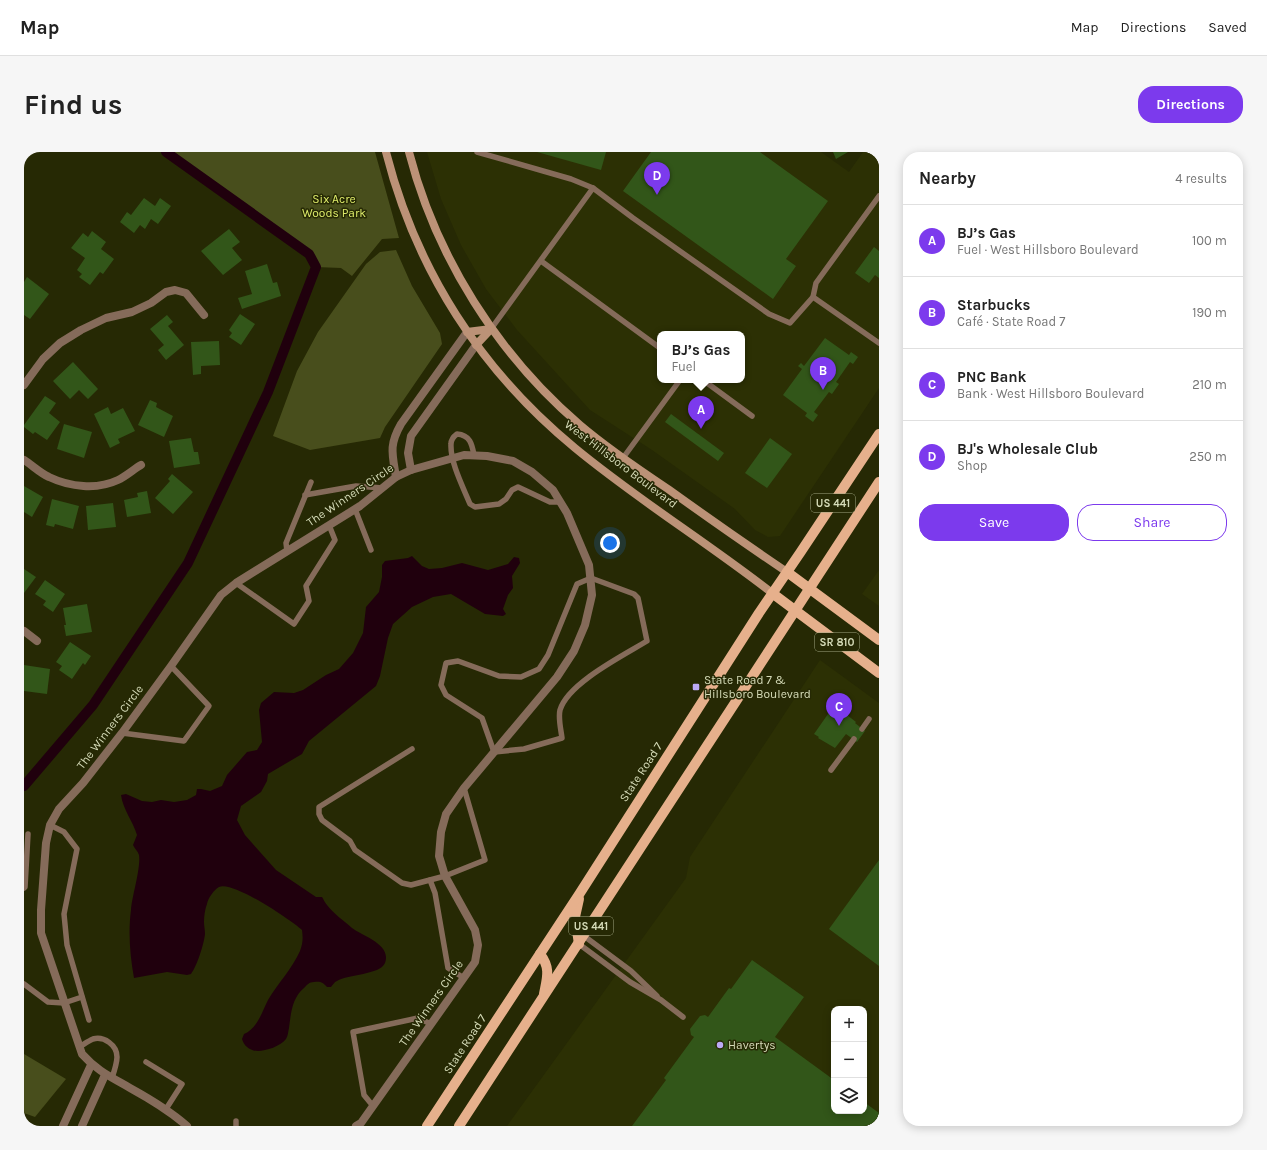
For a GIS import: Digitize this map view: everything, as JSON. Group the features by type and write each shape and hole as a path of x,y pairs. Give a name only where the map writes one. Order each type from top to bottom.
{"main road":[{"name":"State Road 7","path":"427,1126 580,893 772,593 879,434"},
{"name":"US 441","path":"459,1126 544,998 879,482"},
{"name":"West Hillsboro Boulevard","path":"787,572 879,640"},
{"name":"West Hillsboro Boulevard","path":"772,593 879,673"},
{"path":"580,893 575,917 581,940"},
{"path":"540,954 547,966 544,998"}],"street":[{"name":"West Hillsboro Boulevard","path":"386,152 397,190 423,255 446,298 467,332 503,378 534,413 574,447 772,593"},
{"name":"West Hillsboro Boulevard","path":"409,152 423,198 441,240 462,281 492,329 525,371 580,425 623,458 787,572"},
{"path":"24,385 43,359 60,344 81,330 106,318 132,312 151,303 166,292 175,290 186,293 204,315"},
{"path":"396,477 391,449 395,434 467,332 492,329"},
{"path":"411,470 408,453 411,436 476,345 492,329"},
{"path":"414,406 426,414"},
{"name":"The Winners Circle","path":"187,1126 166,1109 91,1065 82,1054 41,933 45,850 50,825 59,809 83,783 122,733 221,595 236,583 355,509 396,477 411,470 464,455 487,456 513,461 532,472 553,490 567,513 589,565 592,595 585,625 574,651 557,677 464,788 446,814 441,832 439,856 445,876 475,930 478,945 475,962 361,1123 356,1126"},
{"path":"24,460 48,477 69,484 87,486 104,484 118,479 141,465"},
{"path":"24,631 38,641"},
{"path":"63,1126 91,1065"},
{"path":"82,1126 108,1076"}],"lane":[{"path":"477,152 571,179 593,188 632,218 769,314 790,323 813,296 816,282 879,196"},
{"path":"492,329 593,188"},
{"path":"541,261 657,346"},
{"path":"813,296 879,343"},
{"path":"623,458 678,383"},
{"path":"707,383 752,416"},
{"path":"474,455 472,443 468,438 463,434 457,434 450,443 452,459 470,504 475,507 499,504 506,499 512,490 518,487 550,502 560,502"},
{"path":"287,551 286,543 311,482"},
{"path":"305,494 356,486 383,488"},
{"path":"355,509 371,550"},
{"path":"236,583 294,624 309,602 306,586 335,540 329,525"},
{"path":"591,578 634,594 638,598 647,641 585,678 566,700 559,712 562,738 524,749 494,752 482,718 446,695 441,685 446,663 458,661 499,676 521,677 539,669 548,655 577,584 591,578"},
{"path":"122,733 184,741 209,706 171,666"},
{"path":"862,728 869,719"},
{"path":"831,770 854,740"},
{"path":"412,749 319,807 319,814 322,820 350,841 355,850 402,884 411,885 445,876 485,860 470,802 464,788"},
{"path":"50,825 64,832 77,849 64,914 67,945 89,1020"},
{"path":"24,888 28,834"},
{"path":"430,880 435,894 448,968 464,978"},
{"path":"581,940 630,982 661,1000 683,1017"},
{"path":"581,940 631,971 661,1000"},
{"path":"24,984 48,1002 64,1003 82,997"},
{"path":"373,1106 364,1096 353,1032 418,1018 431,1024"},
{"path":"79,1047 93,1039 103,1039 111,1044 116,1049 118,1058 108,1076"},
{"path":"146,1062 182,1084 166,1109"}],"shaded area":[{"path":"427,152 821,152 849,172 863,152 879,152 879,388 780,536 768,537 755,530 735,509 652,450 590,410 517,330 486,289 461,245 441,199"},
{"path":"412,556 422,566 429,569 442,568 462,563 488,570 508,564 514,557 519,558 520,563 512,576 513,588 508,595 503,609 506,614 503,616 485,614 451,594 433,597 412,607 393,624 388,638 380,676 376,686 309,741 302,754 268,774 267,781 261,792 241,806 237,820 245,835 276,870 316,897 322,897 332,911 352,928 375,941 384,951 386,956 385,963 377,970 342,979 335,982 331,987 327,987 320,982 312,982 308,984 297,996 291,1011 288,1034 284,1042 261,1051 252,1050 243,1042 242,1039 244,1034 249,1032 256,1024 268,1000 297,958 303,938 302,930 274,910 248,895 226,886 219,887 212,894 206,908 204,915 205,934 203,943 198,960 191,974 187,975 167,972 134,978 131,953 130,918 139,867 139,855 133,845 137,835 124,806 121,795 126,794 142,801 152,802 161,800 174,802 187,800 196,795 197,789 210,791 222,786 227,775 247,752 257,750 262,742 259,710 261,703 274,692 294,693 303,690 326,675 339,669 353,653 363,633 366,607 379,592 382,577 382,565 385,561 408,558"},
{"path":"879,570 879,606 862,594"},
{"path":"820,660 879,703 879,1126 507,1126 686,878 690,857"}],"green space":[{"name":"Six Acre Woods Park","path":"166,152 375,152 399,238 382,239 352,276 341,268 316,267 309,254"},
{"path":"396,250 412,286 440,333 442,344 385,427 380,438 310,450 273,436 297,371 318,332 366,264 380,252"},
{"path":"24,1054 66,1079 35,1117 24,1113"}],"building":[{"path":"537,152 606,152 601,170"},
{"path":"651,152 760,152 828,201 786,259 796,266 773,299 623,191"},
{"path":"833,152 848,152 836,159"},
{"path":"144,198 155,206 160,198 171,206 158,224 151,219 145,229 140,225 134,233 120,222 127,212 131,215"},
{"path":"229,229 240,242 232,248 242,260 223,275 201,251"},
{"path":"92,231 106,242 101,249 114,259 103,274 100,272 90,285 79,277 82,274 77,270 85,258 71,248 83,233 88,237"},
{"path":"874,247 879,251 879,278 875,275 869,283 855,273"},
{"path":"267,264 273,283 277,282 281,296 242,309 238,298 252,294 245,271"},
{"path":"27,277 49,294 30,319 24,315 24,282"},
{"path":"240,314 255,324 241,345 229,337 232,333 229,330"},
{"path":"167,315 173,322 168,326 184,345 166,360 158,350 164,345 150,329"},
{"path":"825,338 849,355 851,352 858,357 853,364 850,362 836,382 839,384 832,394 829,392 814,412 818,415 813,422 805,416 807,413 783,395 802,369 798,366 801,363 804,366"},
{"path":"219,341 220,365 201,366 201,374 193,375 191,342"},
{"path":"73,362 98,389 88,399 79,390 70,399 53,381"},
{"path":"45,396 56,403 49,413 60,422 47,440 35,432 33,434 24,427"},
{"path":"150,400 157,403 156,407 173,416 164,437 138,425"},
{"path":"108,407 111,414 123,408 135,431 118,439 120,443 110,448 94,414"},
{"path":"671,414 724,453 718,461 665,422"},
{"path":"64,424 92,432 84,458 57,449"},
{"path":"191,438 194,452 198,452 200,464 174,468 169,441"},
{"path":"770,438 792,454 767,488 745,473"},
{"path":"172,474 193,492 173,514 155,498 170,481 168,479"},
{"path":"24,486 43,497 32,517 24,512"},
{"path":"147,491 151,513 127,517 124,500 138,497 137,493"},
{"path":"52,499 79,506 73,529 55,524 54,527 46,525"},
{"path":"113,503 116,527 88,530 86,506"},
{"path":"24,569 36,577 24,593"},
{"path":"45,580 65,594 53,612 43,605 46,601 35,594"},
{"path":"87,604 92,632 66,636 63,608"},
{"path":"70,642 91,656 85,665 83,663 72,679 59,670 62,666 56,662"},
{"path":"24,665 50,669 47,694 24,691"},
{"path":"835,704 848,714 847,715 865,731 857,742 846,734 835,748 814,734"},
{"path":"879,860 879,966 829,929"},
{"path":"752,960 804,997 775,1037 831,1078 831,1114 867,1114 867,1104 879,1113 879,1126 632,1126 666,1080 664,1078 694,1037 691,1035 690,1029 700,1016 705,1015 708,1017 729,988 731,989"}],"waterway":[{"path":"24,786 93,705 188,563 268,392 316,267 309,254 166,152"}],"place":[{"name":"BJ's Wholesale Club","path":"657,195"},
{"name":"Starbucks","path":"823,390"},
{"name":"BJ’s Gas","path":"701,429"},
{"name":"State Road 7 & Hillsboro Boulevard","path":"696,687"},
{"name":"PNC Bank","path":"839,726"},
{"name":"Havertys","path":"720,1045"}]}
